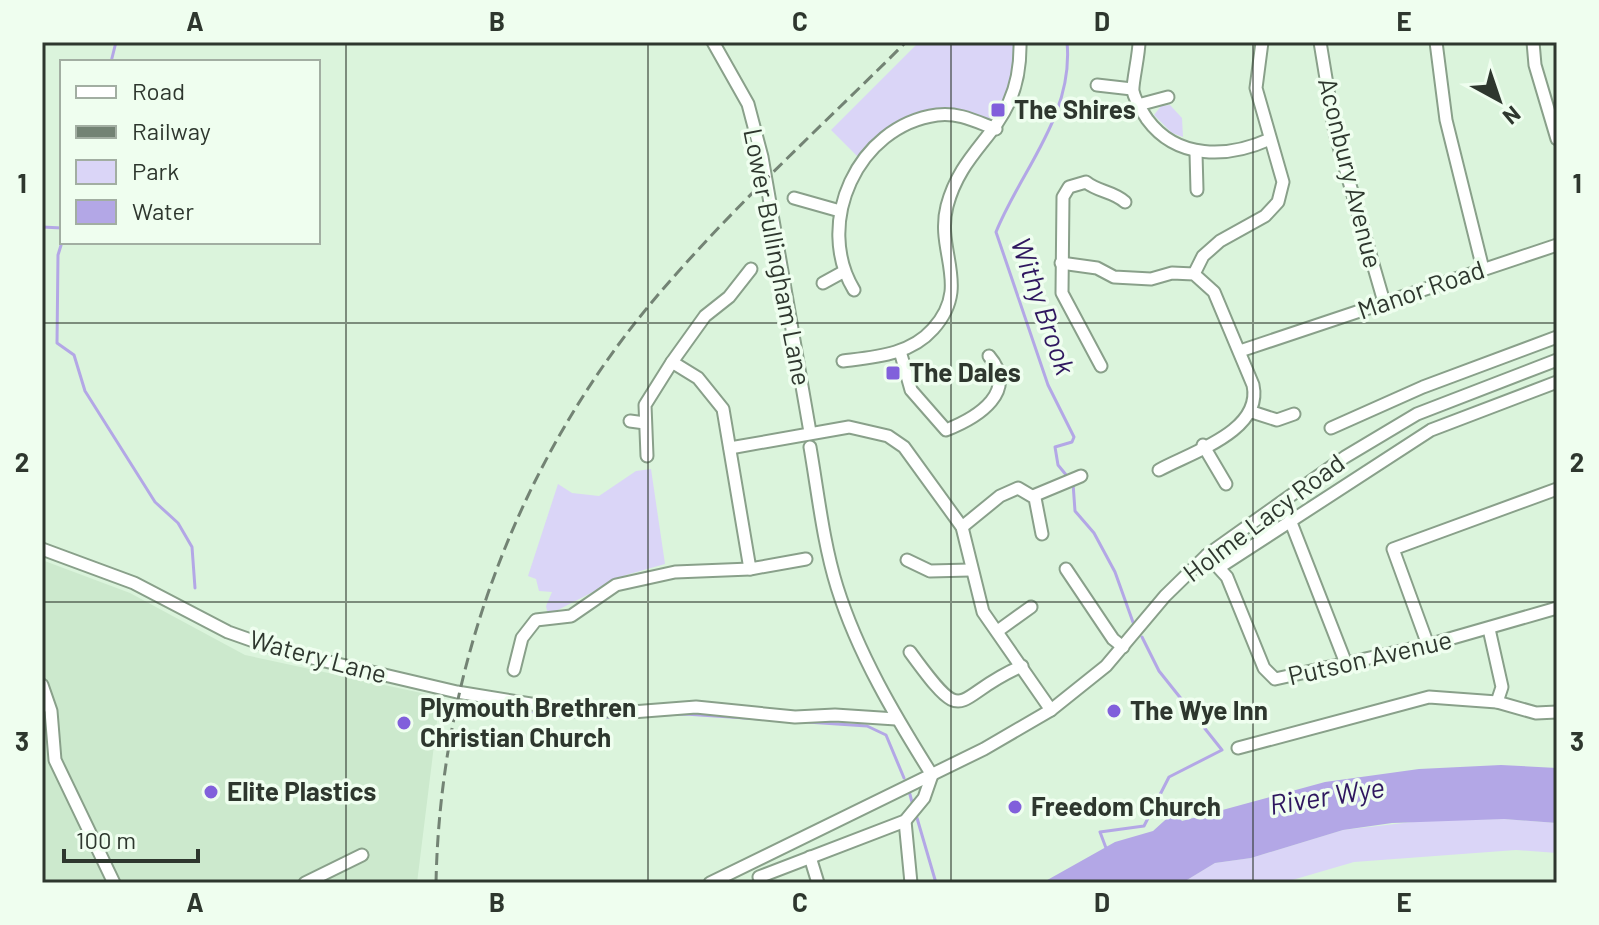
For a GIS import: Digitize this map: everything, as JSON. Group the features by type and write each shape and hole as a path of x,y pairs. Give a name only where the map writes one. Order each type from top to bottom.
{"street":[{"name":"Lower Bullingham Lane","path":"713,42 748,104 762,157 810,432"},
{"path":"843,361 900,351 932,330 951,300 953,286 945,227 946,209 953,189 996,129 1015,94 1021,65 1020,42"},
{"path":"1139,42 1139,65 1132,89 1138,105 1158,133 1196,153 1246,150 1270,139"},
{"path":"1194,274 1203,256 1220,241 1265,216 1278,202 1283,182 1256,88 1262,42"},
{"name":"Aconbury Avenue","path":"1320,42 1335,133 1384,302"},
{"path":"1436,42 1449,134 1483,269"},
{"path":"1533,42 1535,65 1557,139"},
{"path":"1097,85 1132,89"},
{"path":"1138,105 1168,97"},
{"path":"854,290 843,272 838,253 840,211 856,169 894,133 915,122 948,114 963,116 996,129"},
{"path":"1196,153 1197,190"},
{"path":"1101,366 1062,293 1063,197 1069,187 1086,182 1096,190 1118,195 1125,202"},
{"path":"794,198 840,211"},
{"name":"Manor Road","path":"1240,351 1557,245"},
{"path":"1061,263 1097,268 1114,277 1151,279 1172,273 1194,274 1214,292 1240,351 1256,399 1252,412 1235,428 1159,470"},
{"path":"647,456 645,405 705,316 729,297 751,269"},
{"path":"823,283 843,272"},
{"name":"Holme Lacy Road","path":"1331,428 1423,387 1557,337"},
{"path":"900,351 911,390 946,430 999,392 1002,382 1000,370 989,356"},
{"name":"Holme Lacy Road","path":"710,883 932,775 1051,710 1095,677 1165,596 1207,555 1387,430 1451,398 1557,360"},
{"path":"672,362 698,378 723,409 750,569"},
{"path":"1220,567 1431,430 1557,382"},
{"path":"1252,412 1277,420 1294,414"},
{"path":"630,421 645,423"},
{"path":"730,448 849,427 888,436 918,462 962,527 970,570 983,612 999,630 1051,710"},
{"path":"1203,445 1226,484"},
{"path":"754,862 760,880 805,859 905,821 924,798 932,775 896,719 837,589 810,447"},
{"path":"1033,496 1081,476"},
{"path":"962,527 1007,492 1018,488 1033,496 1042,534"},
{"path":"1428,645 1393,549 1557,489"},
{"path":"1290,520 1347,666"},
{"name":"Watery Lane","path":"42,549 134,583 228,632 282,651 457,692 556,708 632,712 696,707 795,717 835,715 896,719"},
{"name":"Putson Avenue","path":"1207,555 1220,567 1268,675 1284,679 1428,645 1557,608"},
{"path":"514,670 522,638 536,620 571,616 616,585 675,572 750,569 806,559"},
{"path":"907,560 930,571 970,570"},
{"path":"1066,569 1113,639 1123,647"},
{"path":"999,630 1031,607"},
{"path":"1489,629 1502,687 1497,702"},
{"path":"910,652 942,694 959,702 968,700 1000,675 1022,666"},
{"path":"42,685 51,711 55,760 114,883"},
{"path":"1238,748 1429,697 1497,702 1536,713 1557,712"},
{"path":"905,821 911,883"},
{"path":"792,843 818,883"},
{"path":"305,883 362,855"}],"shaded area":[{"path":"42,560 130,593 245,655 440,697 417,883 42,883"}],"green space":[{"path":"919,42 1019,42 1021,65 994,130 935,115 897,130 862,161 831,130"},
{"path":"1170,105 1182,118 1183,137 1172,133 1154,115 1161,106"},
{"path":"651,469 665,564 626,575 548,615 546,606 552,592 539,591 536,579 528,576 558,484 572,493 599,496 636,471"},
{"path":"1504,819 1557,823 1557,853 1516,850 1354,862 1282,883 1182,883 1215,863 1251,858 1343,830 1430,820"}],"water":[{"name":"River Wye","path":"1501,765 1557,768 1557,823 1504,819 1392,823 1343,830 1251,858 1215,863 1182,883 1042,883 1115,842 1153,831 1174,812 1182,821 1325,782 1419,769"}],"waterway":[{"path":"112,60 116,42"},
{"name":"Withy Brook","path":"1067,42 1067,69 1054,118 996,232 1048,385 1074,437 1072,442 1055,447 1058,465 1067,476"},
{"path":"42,227 60,228"},
{"path":"61,244 58,255 57,343 74,355 85,391 155,502 178,523 192,547 195,588"},
{"name":"Withy Brook","path":"1073,483 1075,511 1094,533 1115,572 1134,625"},
{"path":"1106,848 1100,832 1144,826 1169,777 1222,750 1159,671 1142,637"},
{"path":"471,700 549,715 588,718 685,714 867,726 886,735 904,778"},
{"path":"909,791 912,802"},
{"path":"917,818 936,883"}],"railway":[{"path":"436,883 441,804 452,726 471,649 495,574 525,501 562,431 604,365 682,268 744,201 906,42"}],"place":[{"name":"The Shires","path":"998,110"},
{"name":"The Dales","path":"893,373"},
{"name":"The Wye Inn","path":"1114,711"},
{"name":"Plymouth Brethren Christian Church","path":"404,723"},
{"name":"Elite Plastics","path":"211,792"},
{"name":"Freedom Church","path":"1015,807"}]}
